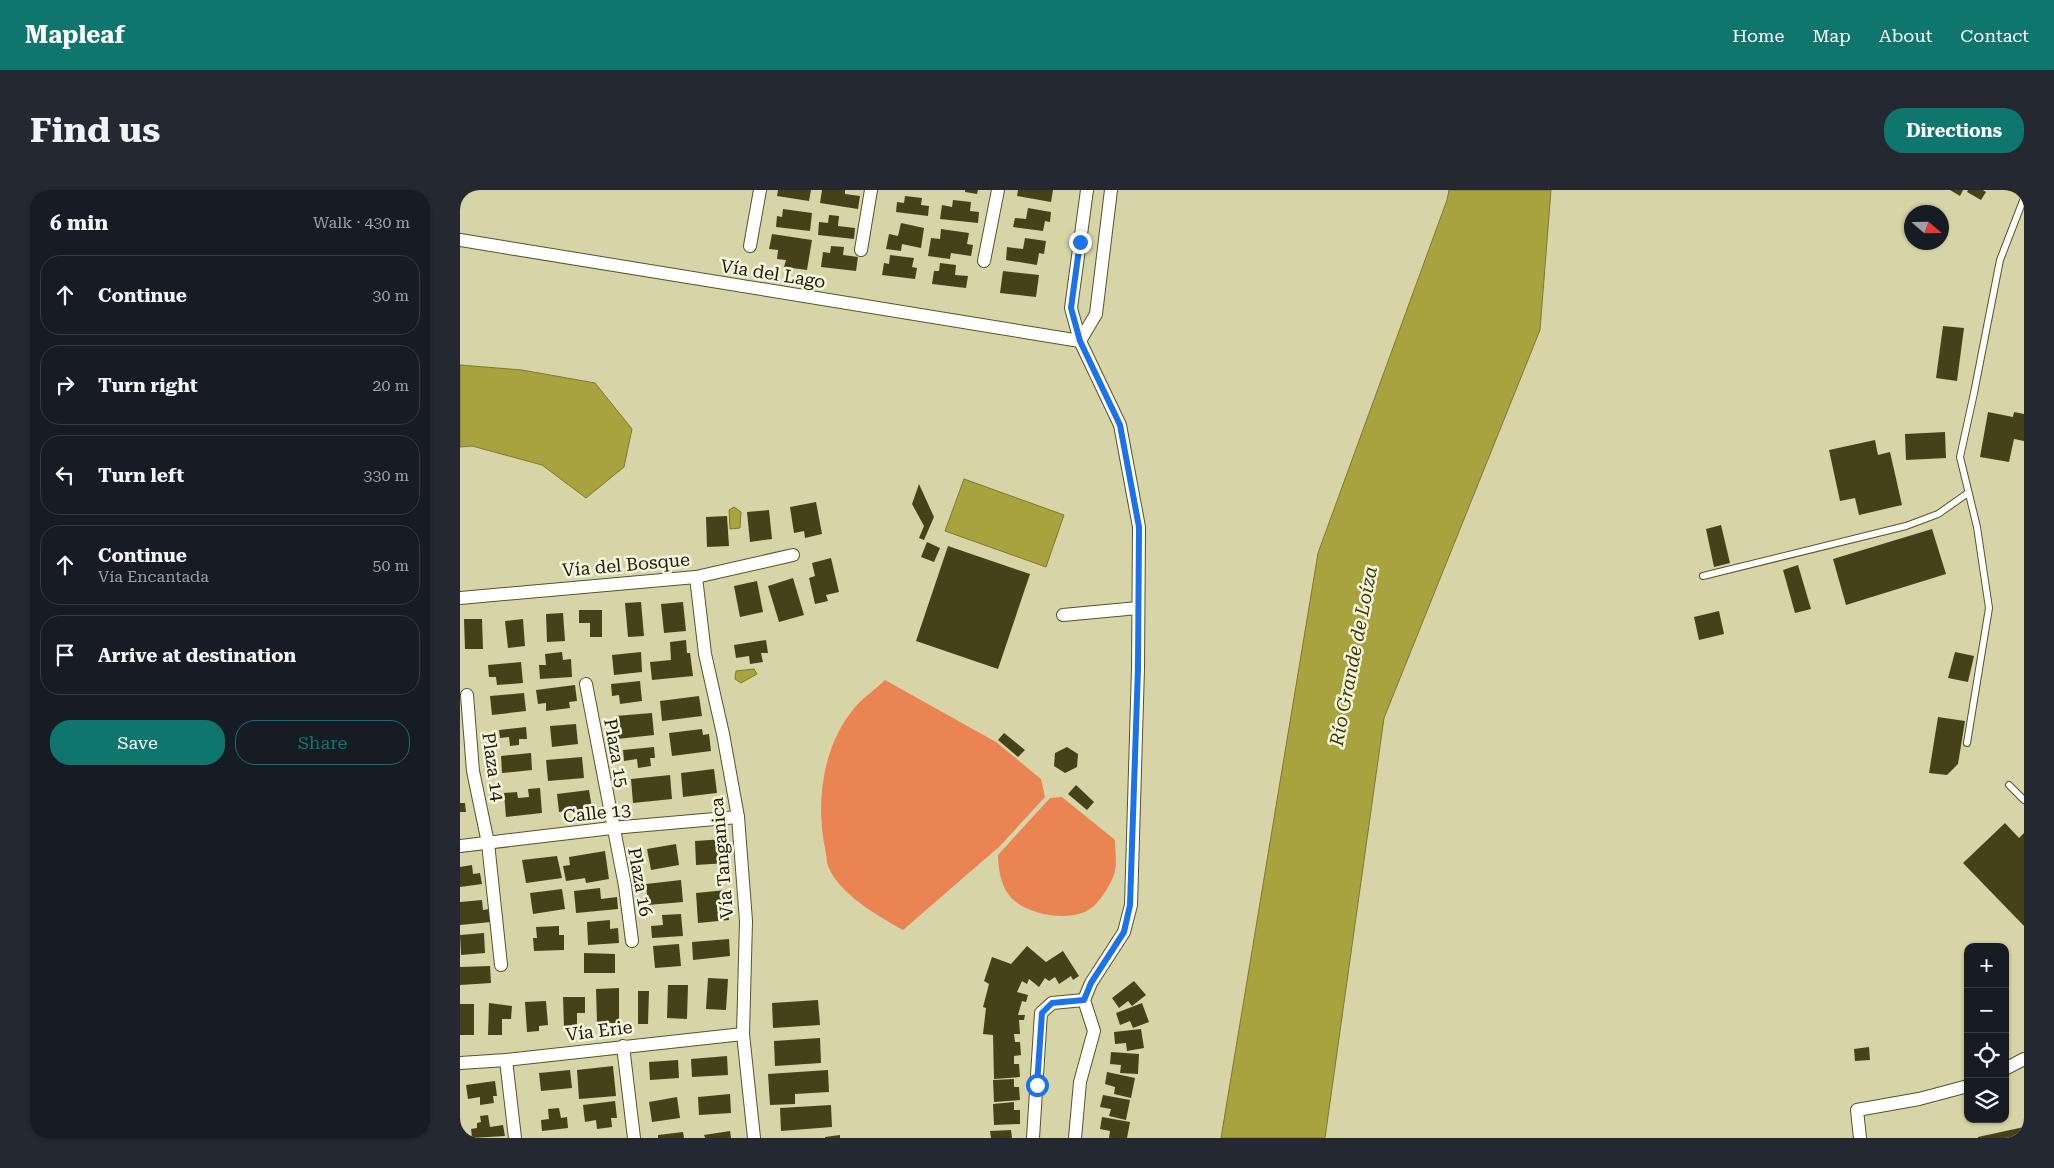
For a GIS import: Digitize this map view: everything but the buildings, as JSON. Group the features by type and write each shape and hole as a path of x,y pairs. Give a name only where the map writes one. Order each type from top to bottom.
{"street":[{"path":"750,246 760,190"},
{"path":"861,250 871,190"},
{"path":"984,260 998,190"},
{"path":"1075,1138 1080,1082 1094,1031 1084,1000 1091,983 1124,932 1130,905 1138,608 1139,527 1120,425 1080,341 1071,308 1087,190"},
{"path":"1080,341 1096,314 1111,190"},
{"name":"Vía del Lago","path":"460,240 1080,341"},
{"name":"Vía del Bosque","path":"460,598 696,577 793,555"},
{"name":"Vía Tanganica","path":"696,577 705,654 723,734 738,817 746,921 742,1034 754,1138"},
{"path":"1063,615 1138,608"},
{"name":"Plaza 15","path":"586,684 612,828"},
{"name":"Plaza 14","path":"467,695 473,772 488,843 501,965"},
{"name":"Calle 13","path":"460,846 612,828 738,817"},
{"name":"Plaza 16","path":"612,828 625,886 632,941"},
{"path":"1034,1138 1042,1013 1052,1003 1084,1000"},
{"name":"Vía Erie","path":"460,1063 506,1060 742,1034"},
{"path":"624,1046 634,1138"},
{"path":"506,1060 515,1138"},
{"path":"2009,1067 2024,1060"},
{"path":"1860,1138 1857,1110 1919,1099 1964,1087"}],"lane":[{"path":"1967,743 1989,608 1976,527 1960,457 2000,260 2024,198"},
{"path":"1703,576 1906,526 1938,514 1968,493"},
{"path":"2009,785 2024,800"}],"shaded area":[{"path":"885,680 996,742 1041,779 1045,797 1000,846 903,930 860,903 833,876 827,863 822,825 822,789 825,771 836,736 856,706"},
{"path":"1062,797 1115,840 1116,864 1109,886 1094,906 1071,916 1047,915 1025,908 1016,902 1006,891 999,871 998,855 1050,798"}],"water":[{"name":"Río Grande de Loíza","path":"1449,190 1551,190 1540,330 1384,718 1325,1138 1221,1138 1318,553 1447,200"},
{"path":"460,365 522,370 595,383 632,429 624,467 586,498 542,465 472,446 460,447"},
{"path":"964,479 1064,515 1046,567 945,531"},
{"path":"734,507 741,512 740,528 730,529 729,510"},
{"path":"754,669 757,674 741,683 735,679 736,671"}],"route":[{"path":"1037,1085 1042,1013 1052,1003 1084,1000 1091,983 1124,932 1130,905 1138,668 1139,527 1120,425 1080,341 1071,308 1080,242"}]}
